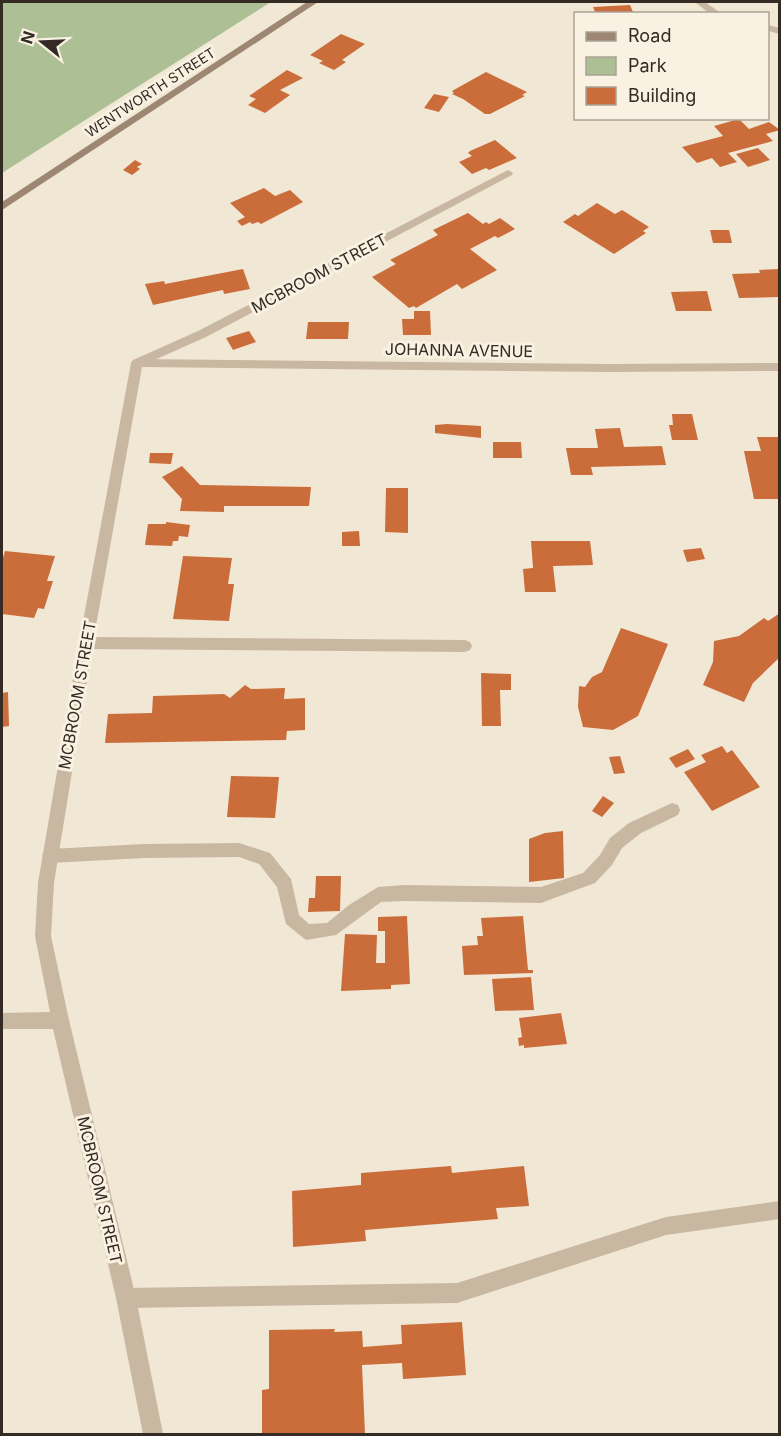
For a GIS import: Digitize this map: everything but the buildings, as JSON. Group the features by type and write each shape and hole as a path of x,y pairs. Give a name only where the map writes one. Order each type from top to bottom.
{"main road":[{"name":"WENTWORTH STREET","path":"2,207 313,2"}],"street":[{"path":"699,2 714,12"},
{"name":"MCBROOM STREET","path":"153,1434 126,1298 60,1020 43,936 45,883 137,363 202,334 508,173"},
{"name":"JOHANNA AVENUE","path":"137,363 609,368 780,367"},
{"path":"86,643 465,646"},
{"path":"50,856 144,851 239,850 264,858 285,884 292,919 306,932 330,930 378,895 404,893 541,895 589,878 616,843 634,828 672,810"},
{"path":"2,1021 60,1020"},
{"path":"126,1298 457,1293 666,1226 780,1210"}],"green space":[{"path":"2,2 271,2 2,173"}]}
